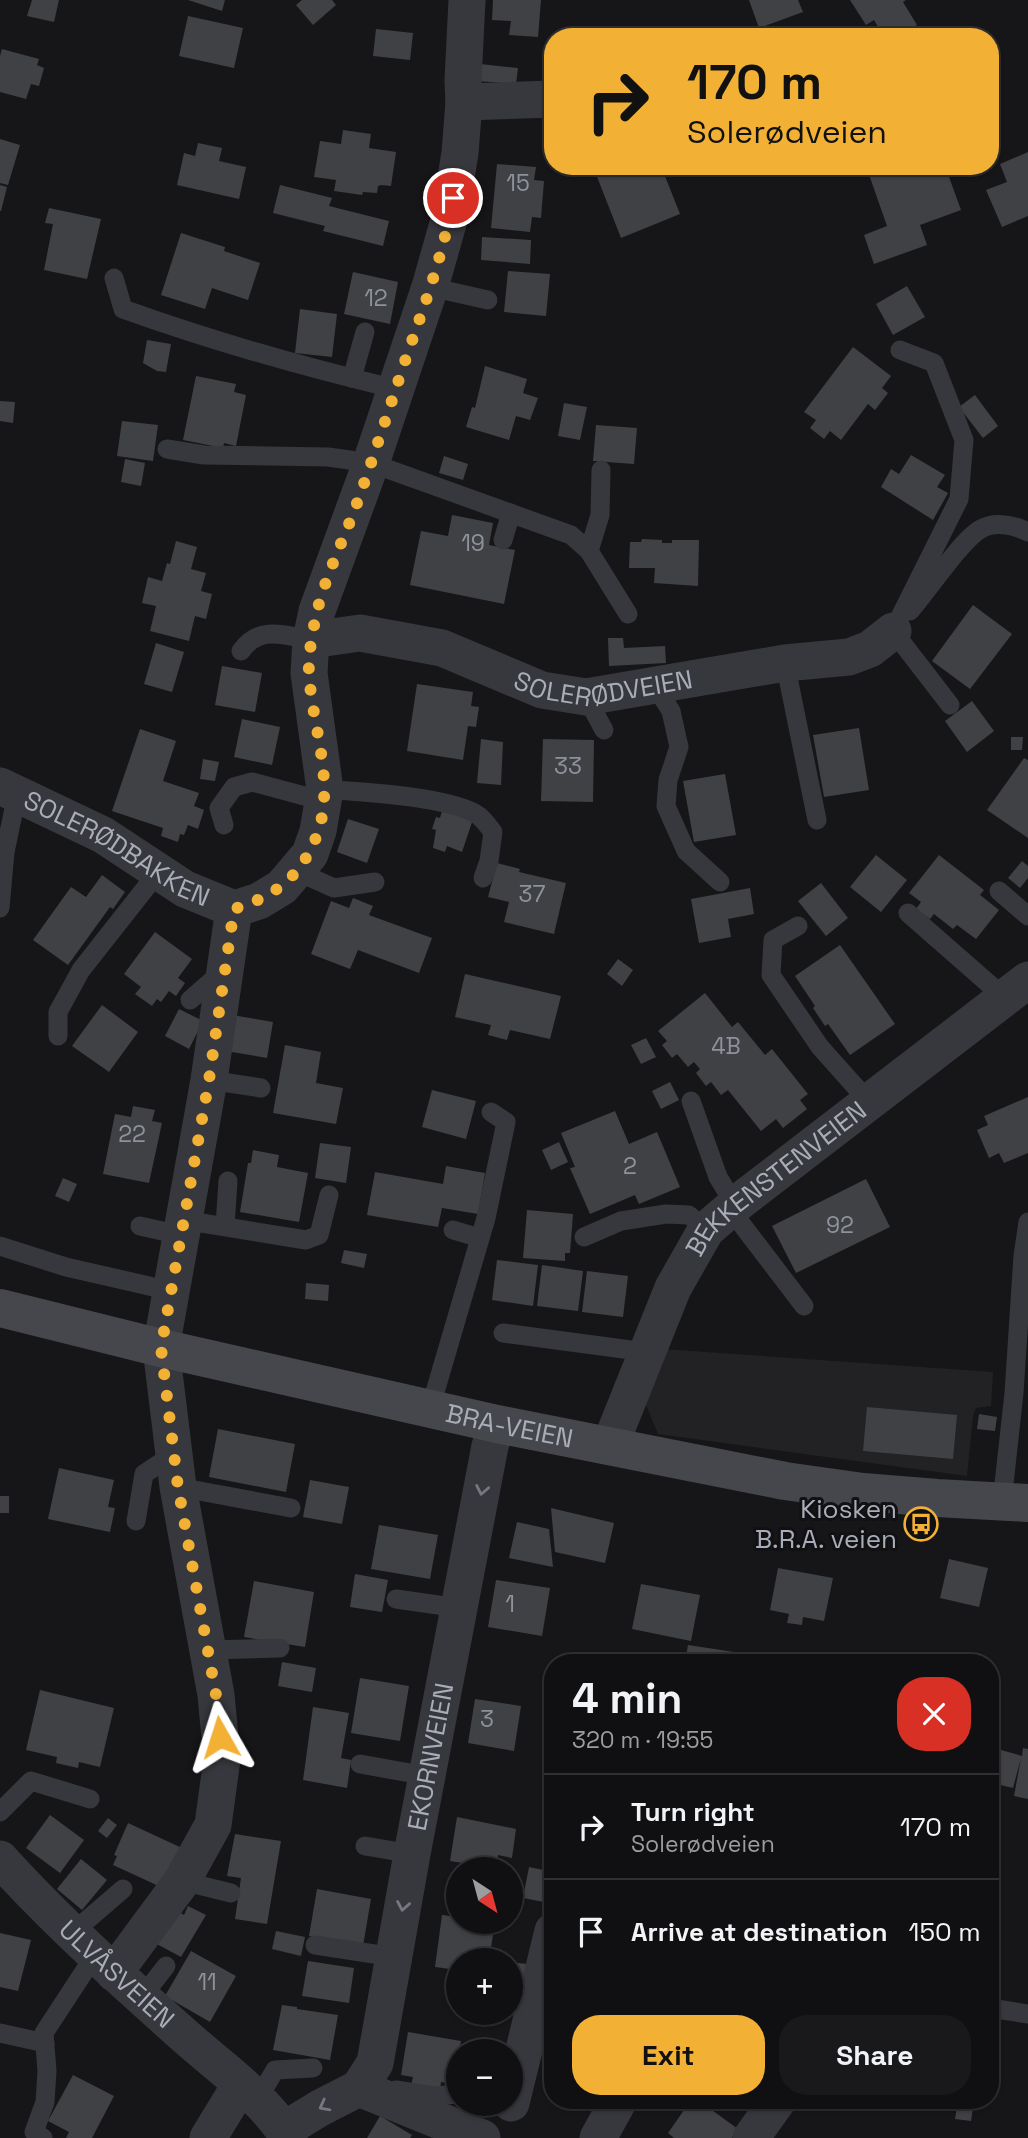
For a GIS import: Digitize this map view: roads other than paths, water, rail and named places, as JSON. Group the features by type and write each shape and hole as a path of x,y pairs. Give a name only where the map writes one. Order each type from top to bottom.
{"main road":[{"name":"BRA-VEIEN","path":"0,1308 161,1348 497,1424 785,1481 876,1493 1015,1502"}],"street":[{"path":"94,1954 182,1881 213,1825 222,1759 216,1695 176,1470 161,1348 209,1080 234,909 259,901 282,887 310,854 318,831 324,796 309,673 317,611 396,389 449,220 460,153 467,0"},
{"path":"464,102 544,99"},
{"name":"SOLERØDVEIEN","path":"312,639 360,633 442,648 542,690 586,697 785,663 849,657 870,649 893,631"},
{"name":"SOLERØDBAKKEN","path":"9,790 103,835 186,889 234,909"},
{"name":"BEKKENSTENVEIEN","path":"610,1445 673,1288 723,1215 1017,989"},
{"name":"EKORNVEIEN","path":"367,2091 375,2063 490,1446 497,1424"},
{"name":"ULVÅSVEIEN","path":"3,1871 141,1998 249,2091 268,2109 286,2134"},
{"path":"523,2054 544,1968"},
{"path":"210,2137 249,2091"},
{"path":"286,2134 320,2108 367,2091 483,2138 500,2126 506,2116"},
{"path":"598,2138 615,2109"},
{"path":"751,2138 772,2109"}],"lane":[{"path":"114,278 123,309 179,329 396,389"},
{"path":"430,287 488,300"},
{"path":"352,379 365,332"},
{"path":"893,631 959,499 964,440 934,363 900,350"},
{"path":"167,449 204,455 328,457 371,463 571,535 589,551 628,614"},
{"path":"589,551 600,515 601,470"},
{"path":"503,540 510,513"},
{"path":"893,631 960,549 980,529 998,524 1028,532"},
{"path":"893,631 950,705"},
{"path":"241,651 249,640 263,634 312,639"},
{"path":"785,663 817,820"},
{"path":"655,686 671,711 679,747 668,780 666,806 686,851 720,882"},
{"path":"586,697 604,730"},
{"path":"224,825 219,808 234,788 252,782 324,796 371,791 454,806 478,815 493,832 489,861 483,878"},
{"path":"0,908 9,790"},
{"path":"58,1036 58,1012 81,970 159,871"},
{"path":"296,871 334,888 375,883"},
{"path":"999,891 1028,916"},
{"path":"908,913 1017,989"},
{"path":"798,926 773,940 771,975 820,1047 870,1103"},
{"path":"190,1000 225,969"},
{"path":"209,1080 261,1088"},
{"path":"691,1101 718,1177 723,1215 804,1306"},
{"path":"430,1409 480,1238 506,1122 491,1112"},
{"path":"225,1226 228,1181"},
{"path":"140,1226 225,1226 306,1240 319,1235 328,1195"},
{"path":"584,1237 621,1221 666,1214 723,1215"},
{"path":"1015,1502 1014,1393 1023,1256 1028,1222"},
{"path":"453,1230 480,1238"},
{"path":"0,1246 66,1267 171,1291"},
{"path":"503,1333 646,1352"},
{"path":"136,1521 144,1474 176,1470 291,1508"},
{"path":"396,1599 459,1608"},
{"path":"208,1650 280,1648"},
{"path":"360,1764 427,1776"},
{"path":"0,1812 31,1781 90,1799"},
{"path":"365,1846 412,1854"},
{"path":"182,1881 231,1893"},
{"path":"43,2138 34,2132 45,2102 47,2071 44,2033 94,1954 123,1889"},
{"path":"315,1945 394,1957"},
{"path":"141,1998 166,1966"},
{"path":"999,2009 1028,2014"},
{"path":"0,2033 45,2043"},
{"path":"249,2091 275,2070 313,2068"},
{"path":"367,2091 393,2089 434,2096 446,2095"}],"place":[{"name":"Kiosken B.R.A. veien","path":"921,1524"}]}
